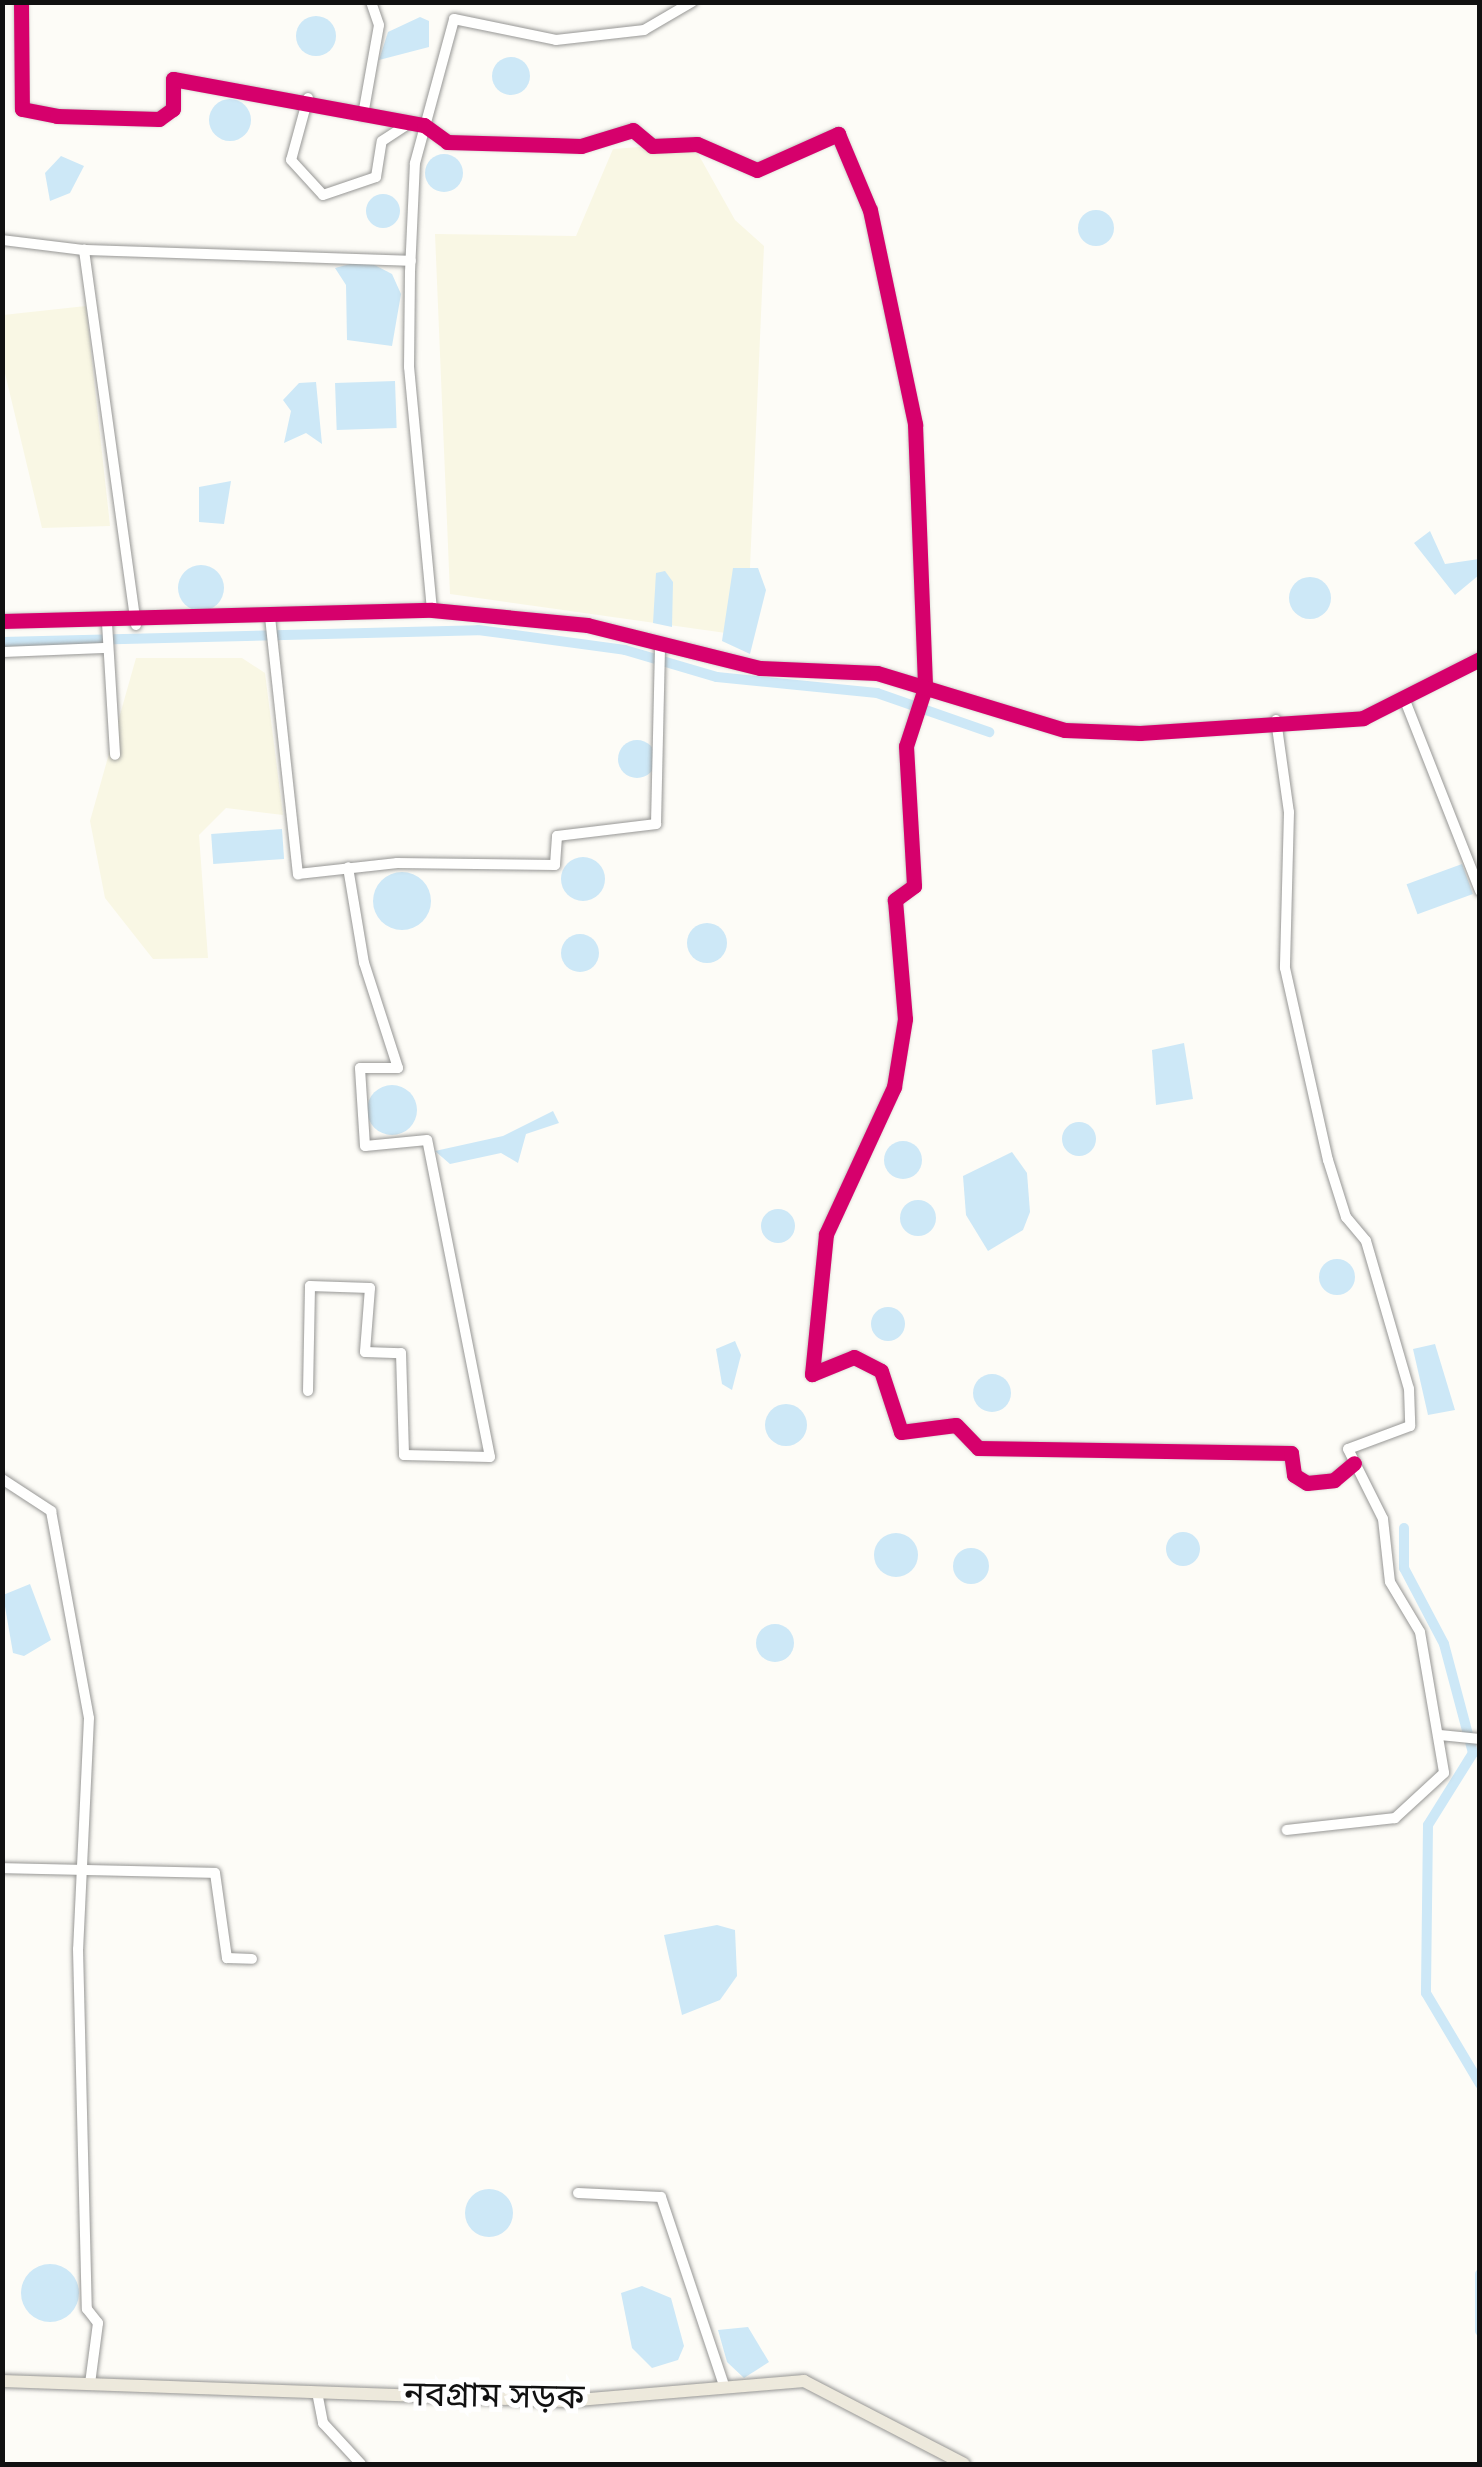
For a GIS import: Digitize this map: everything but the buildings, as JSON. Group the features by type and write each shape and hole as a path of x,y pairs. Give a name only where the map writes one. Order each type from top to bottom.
{"main road":[{"name":"নবগ্রাম সড়ক","path":"2,2381 566,2401 804,2381 964,2464"}],"street":[{"path":"21,2 22,109 159,119 173,109 173,79 308,98 408,125 424,125 447,142 581,146 634,130 652,146 686,141 757,170 838,134 870,210 915,424 925,688 910,722 914,886 896,900 905,1019 894,1087 826,1234 812,1374 854,1357 882,1370 901,1432 956,1425 978,1448 1292,1453 1294,1475 1307,1483 1334,1480 1354,1463"},
{"path":"363,114 379,25 371,2"},
{"path":"432,610 409,367 412,261 424,125 454,19 556,40 644,30 692,2"},
{"path":"308,98 291,160 323,195 376,177 382,141 408,125"},
{"path":"2,240 84,250 412,261"},
{"path":"84,250 136,625"},
{"path":"2,622 136,625 432,610 660,645 760,668 878,673 1065,730 1362,718 1406,702 1480,659"},
{"path":"270,617 298,874 348,867 554,866 557,836 656,824 660,645"},
{"path":"106,624 114,755"},
{"path":"2,652 105,648"},
{"path":"1406,702 1480,891"},
{"path":"1277,722 1282,750 1286,968 1328,1160 1346,1217 1366,1241 1409,1389 1410,1426 1348,1449 1383,1519 1390,1582 1420,1632 1444,1773 1395,1818 1287,1830"},
{"path":"308,1391 310,1286 370,1288 366,1352 401,1354 404,1454 490,1457 426,1140 365,1146 360,1068 398,1068 364,963 348,867"},
{"path":"2,1480 51,1511 63,1546 91,1746 84,1864 87,2309 98,2323 90,2384"},
{"path":"1440,1735 1480,1739"},
{"path":"2,1868 84,1864 215,1873 226,1958 252,1959"},
{"path":"578,2193 661,2198 725,2388"},
{"path":"316,2392 323,2424 361,2464"}],"shaded area":[{"path":"692,143 735,220 764,246 747,636 450,594 435,234 576,236 613,149"},
{"path":"86,306 110,526 42,528 3,365 3,315"},
{"path":"136,658 242,658 265,673 283,815 226,808 199,835 208,958 153,959 105,898 90,821"}],"water":[{"path":"316,16 330,22 336,36 330,50 316,56 302,50 296,36 302,22"},
{"path":"420,17 429,21 429,47 379,60 388,32"},
{"path":"511,57 524,63 530,76 524,89 511,95 498,89 492,76 498,63"},
{"path":"230,99 245,105 251,120 245,135 230,141 215,135 209,120 215,105"},
{"path":"444,154 458,159 463,173 458,187 444,192 430,187 425,173 430,159"},
{"path":"61,156 84,166 70,193 50,201 45,173"},
{"path":"383,194 395,199 400,211 395,223 383,228 371,223 366,211 371,199"},
{"path":"1096,210 1109,215 1114,228 1109,241 1096,246 1083,241 1078,228 1083,215"},
{"path":"365,260 392,274 401,294 392,346 347,340 346,285 335,268"},
{"path":"395,381 397,428 337,430 335,383"},
{"path":"316,382 322,444 306,433 284,443 291,411 283,400 299,383"},
{"path":"231,481 224,524 199,522 199,487"},
{"path":"1430,531 1445,564 1479,559 1479,575 1455,595 1414,543"},
{"path":"201,565 217,572 224,588 217,604 201,611 185,604 178,588 185,572"},
{"path":"733,568 758,568 766,590 750,654 722,641"},
{"path":"665,571 673,582 672,627 653,623 656,573"},
{"path":"1310,577 1325,583 1331,598 1325,613 1310,619 1295,613 1289,598 1295,583"},
{"path":"637,740 650,746 656,759 650,772 637,778 624,772 618,759 624,746"},
{"path":"282,829 284,859 213,864 211,834"},
{"path":"583,857 598,864 605,879 598,894 583,901 568,894 561,879 568,864"},
{"path":"1462,864 1473,894 1418,914 1407,884"},
{"path":"402,872 422,881 431,901 422,921 402,930 382,921 373,901 382,881"},
{"path":"707,923 721,929 727,943 721,957 707,963 693,957 687,943 693,929"},
{"path":"580,934 593,940 599,953 593,966 580,972 567,966 561,953 567,940"},
{"path":"1184,1043 1193,1099 1156,1105 1152,1050"},
{"path":"392,1085 409,1093 417,1110 409,1127 392,1135 375,1127 367,1110 375,1093"},
{"path":"553,1111 559,1123 526,1134 518,1163 501,1153 450,1164 435,1151 503,1136"},
{"path":"1079,1122 1091,1127 1096,1139 1091,1151 1079,1156 1067,1151 1062,1139 1067,1127"},
{"path":"903,1141 917,1146 922,1160 917,1174 903,1179 889,1174 884,1160 889,1146"},
{"path":"1012,1152 1027,1173 1030,1212 1023,1230 988,1251 966,1215 963,1176"},
{"path":"918,1200 931,1205 936,1218 931,1231 918,1236 905,1231 900,1218 905,1205"},
{"path":"778,1209 790,1214 795,1226 790,1238 778,1243 766,1238 761,1226 766,1214"},
{"path":"1337,1259 1350,1264 1355,1277 1350,1290 1337,1295 1324,1290 1319,1277 1324,1264"},
{"path":"888,1307 900,1312 905,1324 900,1336 888,1341 876,1336 871,1324 876,1312"},
{"path":"735,1341 741,1355 732,1390 722,1384 716,1349"},
{"path":"1435,1344 1455,1410 1428,1415 1413,1349"},
{"path":"992,1374 1005,1380 1011,1393 1005,1406 992,1412 979,1406 973,1393 979,1380"},
{"path":"786,1404 801,1410 807,1425 801,1440 786,1446 771,1440 765,1425 771,1410"},
{"path":"1183,1532 1195,1537 1200,1549 1195,1561 1183,1566 1171,1561 1166,1549 1171,1537"},
{"path":"896,1533 912,1539 918,1555 912,1571 896,1577 880,1571 874,1555 880,1539"},
{"path":"971,1548 984,1553 989,1566 984,1579 971,1584 958,1579 953,1566 958,1553"},
{"path":"30,1584 51,1640 24,1656 13,1653 3,1595"},
{"path":"775,1624 788,1630 794,1643 788,1656 775,1662 762,1656 756,1643 762,1630"},
{"path":"717,1925 735,1930 737,1976 720,2000 682,2015 664,1935"},
{"path":"489,2189 506,2196 513,2213 506,2230 489,2237 472,2230 465,2213 472,2196"},
{"path":"50,2264 71,2272 79,2293 71,2314 50,2322 29,2314 21,2293 29,2272"},
{"path":"642,2286 671,2298 684,2346 678,2360 652,2368 632,2348 621,2293"},
{"path":"748,2327 769,2362 744,2378 727,2362 718,2330"}],"waterway":[{"path":"2,642 478,630 625,650 717,677 877,693 989,732"},
{"path":"1404,1528 1404,1568 1444,1644 1473,1753 1428,1825 1426,1993 1480,2084"},
{"path":"1480,2274 1480,2331"}],"cycle path":[{"path":"21,2 22,109 57,116 159,119 173,109 173,79 424,125 447,142 581,146 633,130 652,146 697,144 757,170 838,134 870,210 915,424 925,688 906,746 914,886 895,900 905,1019 894,1087 826,1234 812,1374 854,1357 881,1371 901,1432 956,1425 978,1448 1291,1453 1294,1475 1307,1483 1334,1480 1354,1463"},
{"path":"2,621 432,610 587,625 760,668 877,673 1065,730 1140,733 1363,718 1480,659"}]}
